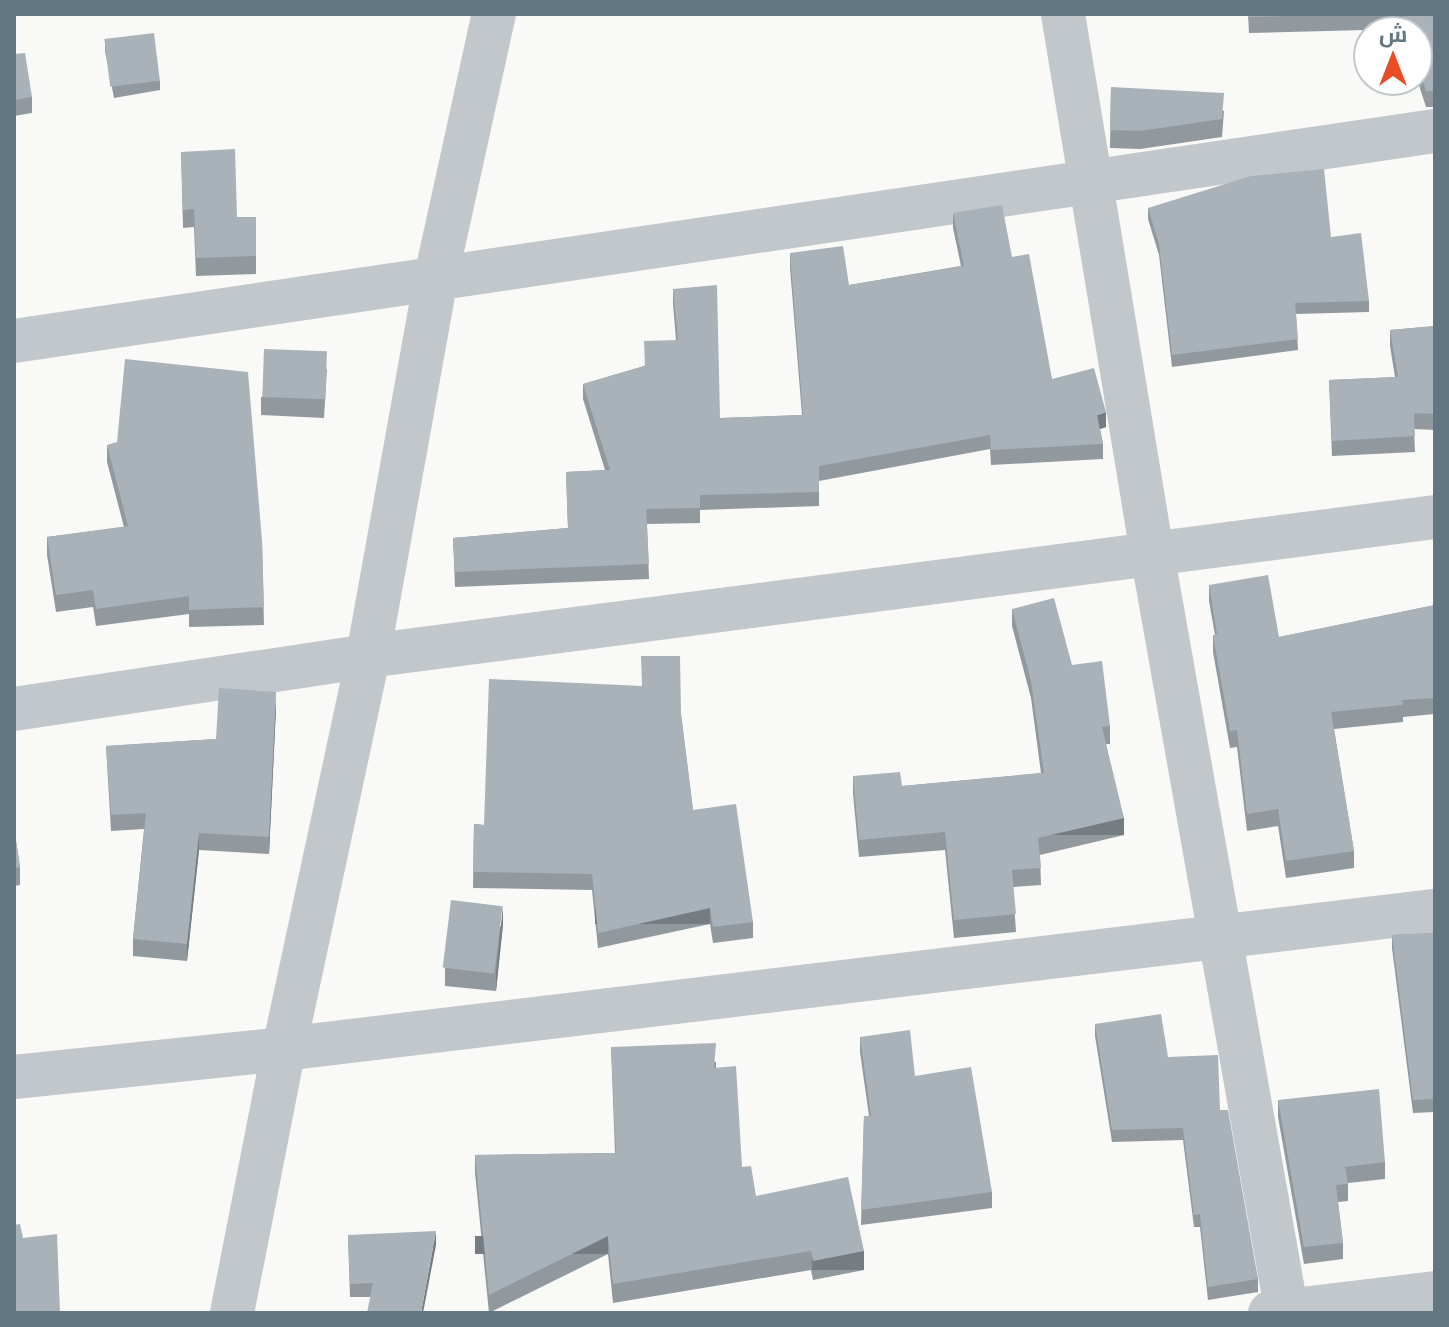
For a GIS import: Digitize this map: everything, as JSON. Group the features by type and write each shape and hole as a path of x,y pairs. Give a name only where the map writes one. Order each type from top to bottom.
{"street":[{"path":"232,1313 284,1049 368,656 436,277 494,14"},
{"path":"1063,14 1281,1312 1435,1293"},
{"path":"14,341 1435,131"},
{"path":"14,709 368,656 1435,517"},
{"path":"14,1077 284,1049 1435,911"}],"building":[{"path":"1249,14 1361,14 1249,17"},
{"path":"1435,14 1435,91 1433,16 1403,16"},
{"path":"154,33 160,81 110,87 104,39"},
{"path":"25,53 32,97 14,100 14,54"},
{"path":"1111,87 1224,93 1222,119 1140,131 1110,130"},
{"path":"235,149 237,217 256,217 256,256 196,258 194,209 183,210 181,152"},
{"path":"1324,169 1331,237 1361,233 1369,301 1295,303 1298,339 1172,355 1159,244 1148,208 1251,176"},
{"path":"1002,205 1012,257 1029,254 1052,379 1094,368 1106,412 1097,415 1103,444 991,450 990,435 819,466 819,492 700,495 700,508 646,509 649,564 455,572 453,538 568,528 566,472 610,470 583,384 645,366 644,341 678,340 673,289 717,285 720,418 803,415 790,253 843,246 849,285 964,266 953,213"},
{"path":"1435,326 1435,414 1414,413 1415,436 1332,441 1329,380 1398,377 1390,330"},
{"path":"264,349 327,351 325,399 262,397"},
{"path":"125,359 248,372 262,541 264,607 189,610 189,596 96,609 93,590 56,595 47,537 128,526 107,445 117,442"},
{"path":"1268,575 1279,637 1435,605 1435,698 1402,700 1403,705 1331,712 1354,851 1286,861 1278,809 1247,814 1237,730 1230,731 1213,635 1217,634 1209,585"},
{"path":"1054,598 1072,665 1102,661 1110,726 1102,727 1124,818 1038,838 1041,868 1012,870 1016,914 954,920 945,832 859,840 853,776 900,772 902,786 1044,773 1031,681 1012,609"},
{"path":"641,656 680,656 681,714 693,810 736,804 753,922 713,927 710,908 598,933 592,874 473,872 474,824 484,825 489,679 642,686"},
{"path":"219,688 276,692 269,837 199,833 187,944 133,939 146,813 111,815 106,746 216,739"},
{"path":"14,828 20,867 14,868"},
{"path":"451,900 503,906 494,974 443,967"},
{"path":"1435,933 1435,1099 1413,1100 1392,935"},
{"path":"1161,1014 1168,1057 1218,1055 1220,1110 1228,1110 1258,1279 1208,1287 1200,1214 1194,1215 1183,1128 1112,1130 1095,1024"},
{"path":"910,1030 915,1076 971,1067 992,1192 861,1210 864,1116 871,1116 860,1037"},
{"path":"716,1043 714,1068 736,1066 742,1167 751,1166 756,1196 848,1177 864,1251 813,1261 811,1251 613,1284 608,1236 489,1295 475,1155 616,1153 611,1047"},
{"path":"1379,1089 1385,1162 1345,1167 1348,1184 1336,1185 1343,1243 1304,1247 1278,1100"},
{"path":"20,1224 23,1238 57,1234 60,1313 14,1313 14,1225"},
{"path":"436,1231 421,1313 367,1313 373,1283 350,1284 348,1235"}]}
